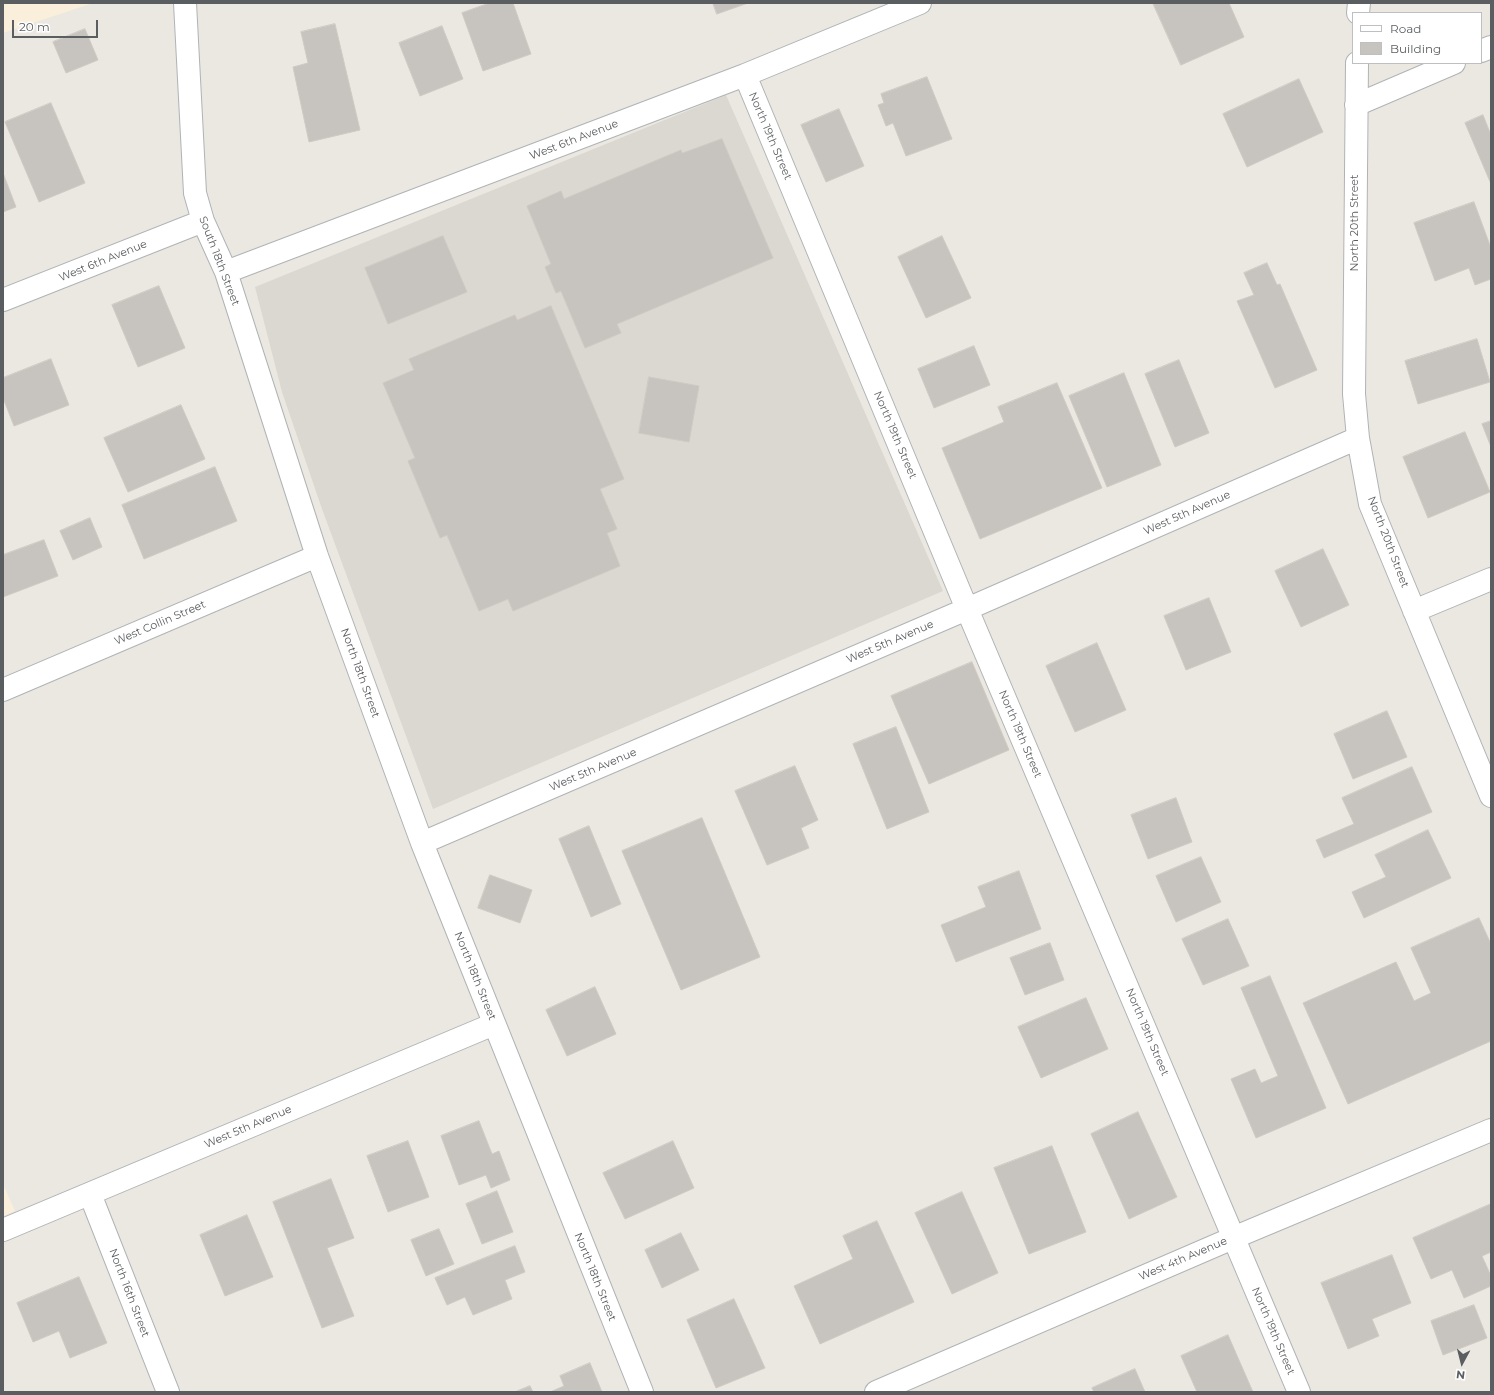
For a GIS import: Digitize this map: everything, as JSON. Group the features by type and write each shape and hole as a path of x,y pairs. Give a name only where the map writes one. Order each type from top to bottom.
{"street":[{"name":"South 18th Street","path":"185,3 195,193 203,221 226,272 317,556"},
{"name":"West 6th Avenue","path":"226,272 745,75 920,3"},
{"name":"North 20th Street","path":"1357,64 1354,394 1358,438 1370,504 1491,796"},
{"path":"1356,105 1452,64"},
{"name":"North 19th Street","path":"745,75 967,609 1299,1392"},
{"name":"West 6th Avenue","path":"3,300 203,221"},
{"name":"West 5th Avenue","path":"422,844 967,609 1358,438"},
{"name":"West Collin Street","path":"3,690 317,556"},
{"name":"North 18th Street","path":"317,556 422,844 642,1392"},
{"path":"1414,611 1491,579"},
{"name":"West 5th Avenue","path":"3,1230 494,1024"},
{"name":"West 4th Avenue","path":"876,1392 1233,1238 1491,1130"},
{"name":"North 16th Street","path":"90,1194 168,1392"}],"shaded area":[{"path":"3,3 93,3 3,33"},
{"path":"726,95 943,591 433,809 322,509 282,392 255,287"},
{"path":"3,1184 15,1211 3,1216"}],"building":[{"path":"490,3 513,3 531,54 483,71 462,13"},
{"path":"713,3 748,3 717,14"},
{"path":"1153,3 1229,3 1244,37 1181,65"},
{"path":"335,24 360,130 309,142 293,67 308,63 301,32"},
{"path":"442,26 463,79 420,96 399,43"},
{"path":"85,29 98,60 66,73 53,42"},
{"path":"927,77 952,139 906,156 893,123 886,126 878,105 884,103 881,94"},
{"path":"1299,79 1323,132 1247,167 1223,114"},
{"path":"51,103 85,183 39,202 5,122"},
{"path":"839,109 864,166 826,182 801,125"},
{"path":"1483,115 1491,135 1491,184 1465,123"},
{"path":"722,139 773,258 617,324 621,333 585,348 561,291 556,293 545,267 551,264 527,206 561,191 564,199 681,150 682,153"},
{"path":"3,173 16,207 3,212"},
{"path":"1474,202 1491,248 1491,279 1475,285 1469,268 1435,281 1414,223"},
{"path":"443,236 467,292 388,324 365,268"},
{"path":"942,236 971,298 926,318 898,257"},
{"path":"1267,263 1277,285 1280,284 1317,370 1275,388 1237,301 1254,295 1244,273"},
{"path":"159,286 185,348 138,367 112,305"},
{"path":"551,306 624,479 600,489 617,529 607,533 620,566 513,611 508,599 479,611 447,535 440,538 408,461 415,458 383,383 414,370 409,359 515,315 517,320"},
{"path":"1477,339 1490,382 1418,404 1405,361"},
{"path":"974,346 990,385 934,408 918,369"},
{"path":"51,359 69,405 14,426 3,398 3,378"},
{"path":"1179,360 1209,433 1175,447 1145,374"},
{"path":"1124,373 1161,465 1107,487 1069,396"},
{"path":"649,377 699,386 689,442 639,433"},
{"path":"1057,383 1102,488 980,539 942,448 1004,422 998,407"},
{"path":"181,405 205,459 128,492 104,438"},
{"path":"1491,421 1491,447 1482,424"},
{"path":"1465,432 1490,492 1428,518 1403,457"},
{"path":"215,467 237,521 144,559 122,505"},
{"path":"90,518 102,547 73,560 60,531"},
{"path":"44,540 58,576 3,597 3,555"},
{"path":"1323,549 1349,605 1301,627 1275,571"},
{"path":"1209,598 1231,652 1186,670 1164,616"},
{"path":"1097,643 1126,710 1075,732 1046,666"},
{"path":"972,662 1009,750 929,784 891,696"},
{"path":"1387,711 1407,757 1353,779 1334,734"},
{"path":"896,727 929,812 887,829 853,744"},
{"path":"795,766 818,820 801,828 809,848 767,865 735,791"},
{"path":"1412,767 1432,812 1324,858 1316,840 1354,824 1342,798"},
{"path":"1176,798 1192,842 1148,859 1131,815"},
{"path":"702,818 760,957 681,990 622,851"},
{"path":"589,826 621,904 591,917 559,839"},
{"path":"1428,830 1451,878 1364,918 1352,892 1386,877 1375,855"},
{"path":"1201,857 1221,902 1176,922 1156,876"},
{"path":"1019,871 1041,929 956,962 941,925 986,907 978,887"},
{"path":"490,875 532,890 520,923 478,908"},
{"path":"1479,918 1491,944 1491,1041 1348,1104 1303,1003 1396,962 1414,1001 1431,993 1411,948"},
{"path":"1228,919 1249,966 1203,985 1182,939"},
{"path":"1050,943 1064,980 1025,995 1010,958"},
{"path":"1270,976 1326,1108 1256,1138 1231,1079 1255,1069 1261,1083 1278,1076 1241,988"},
{"path":"595,987 616,1034 567,1056 546,1010"},
{"path":"1086,998 1108,1049 1041,1078 1018,1027"},
{"path":"1138,1112 1177,1197 1129,1219 1091,1134"},
{"path":"479,1121 492,1154 499,1151 510,1180 491,1188 486,1175 459,1185 441,1136"},
{"path":"408,1141 429,1197 388,1212 367,1156"},
{"path":"673,1141 694,1188 625,1219 603,1173"},
{"path":"1052,1146 1086,1232 1029,1254 994,1168"},
{"path":"331,1179 354,1238 327,1248 354,1316 322,1328 273,1202"},
{"path":"497,1191 513,1232 482,1244 466,1204"},
{"path":"962,1192 998,1273 952,1294 915,1213"},
{"path":"1491,1204 1491,1252 1482,1256 1491,1276 1491,1286 1464,1298 1452,1270 1431,1279 1413,1238"},
{"path":"247,1215 273,1277 225,1296 200,1235"},
{"path":"877,1221 914,1302 820,1344 794,1286 853,1259 843,1236"},
{"path":"439,1229 454,1264 426,1276 411,1240"},
{"path":"681,1233 699,1270 662,1288 645,1250"},
{"path":"515,1246 525,1272 505,1280 512,1299 473,1315 465,1297 447,1305 435,1278"},
{"path":"1392,1255 1411,1303 1372,1319 1379,1336 1348,1349 1321,1283"},
{"path":"79,1277 107,1343 70,1358 59,1331 33,1342 17,1303"},
{"path":"734,1299 765,1368 716,1388 687,1320"},
{"path":"1474,1305 1487,1338 1443,1355 1431,1321"},
{"path":"1228,1335 1253,1392 1197,1392 1181,1356"},
{"path":"590,1363 602,1392 550,1392 564,1386 560,1376"},
{"path":"1135,1369 1145,1392 1094,1392 1092,1388"},
{"path":"530,1386 533,1392 515,1392"}]}
